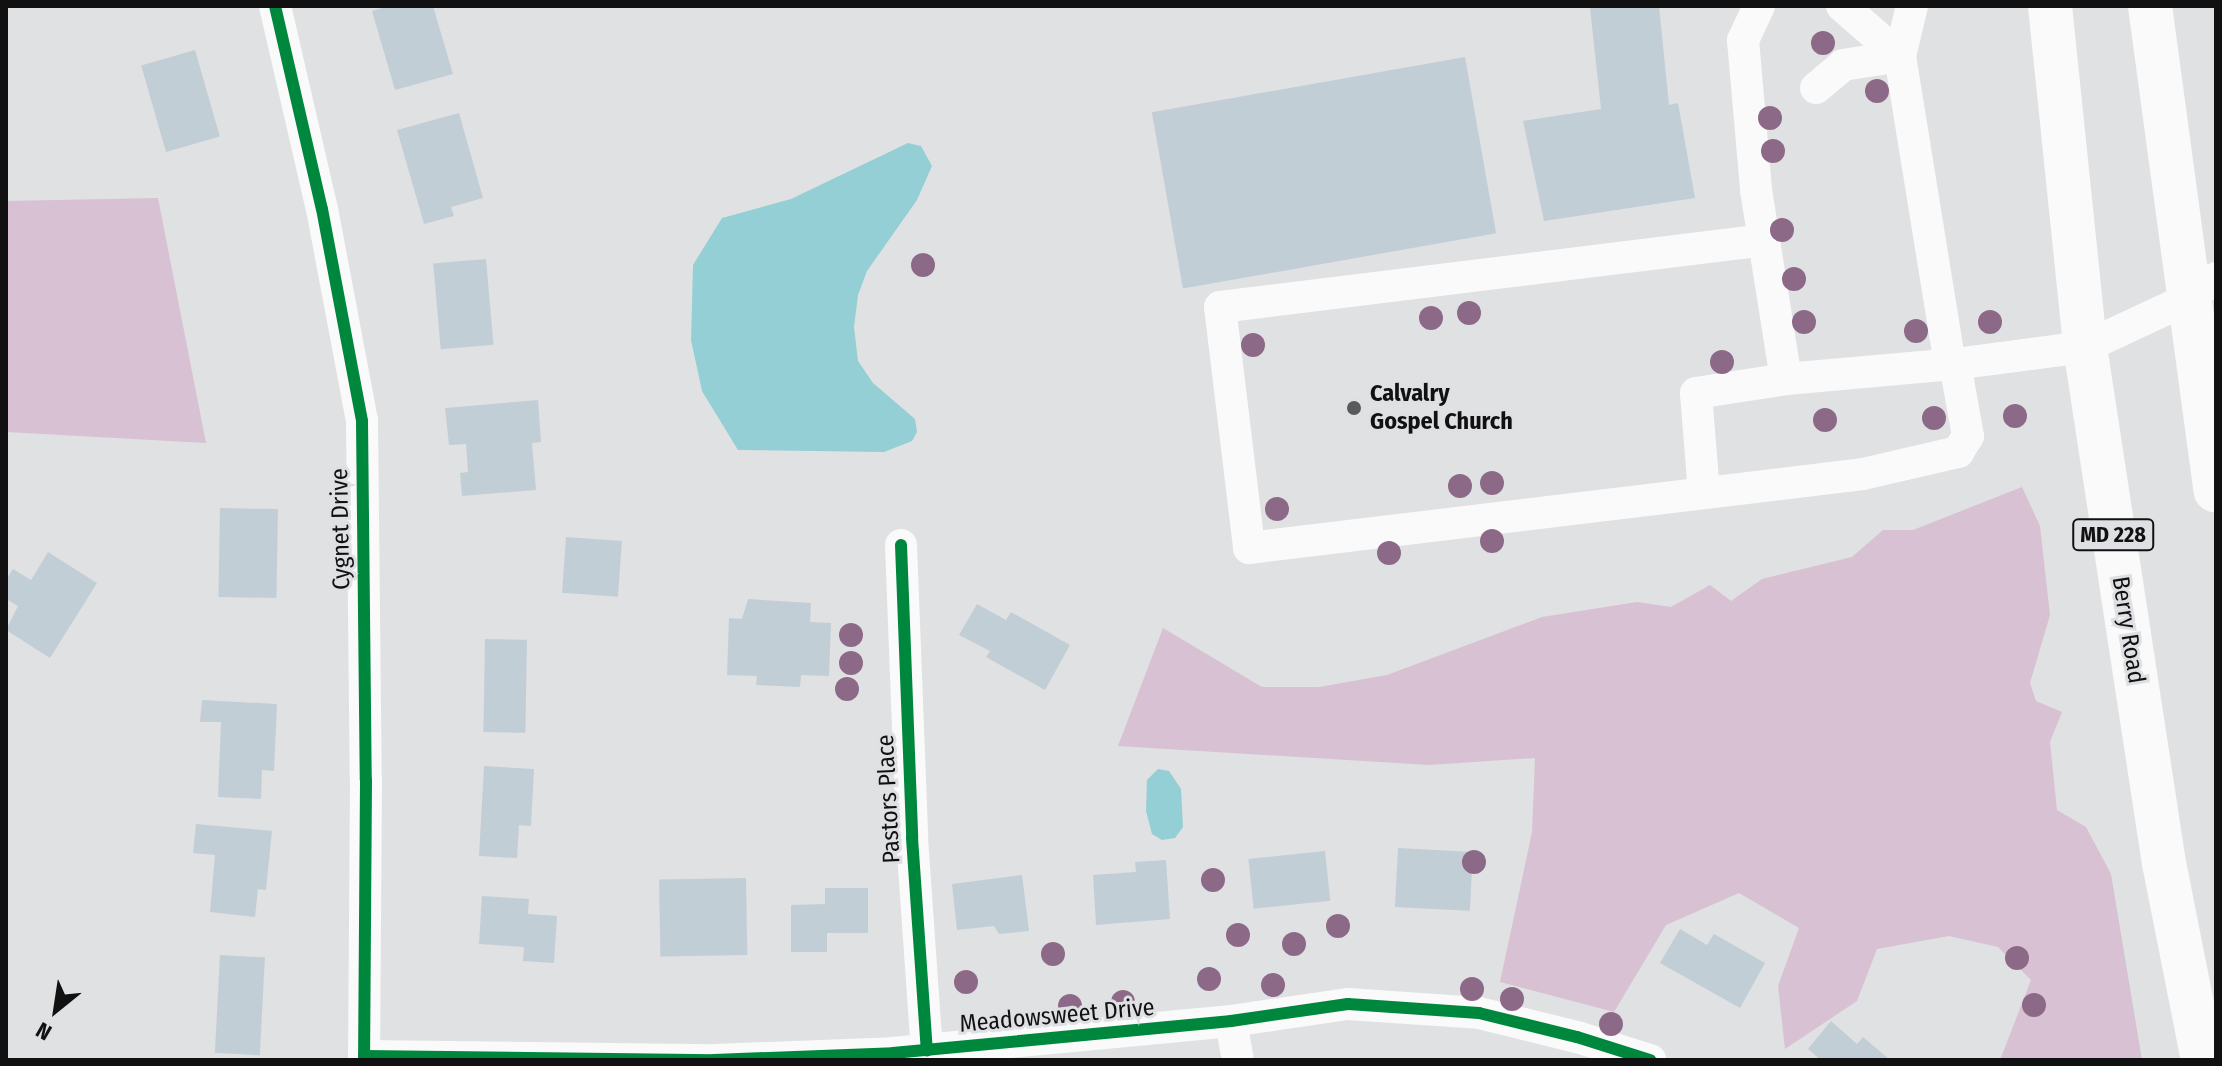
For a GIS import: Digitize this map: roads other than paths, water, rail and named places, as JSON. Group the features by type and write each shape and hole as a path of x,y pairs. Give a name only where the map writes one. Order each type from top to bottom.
{"highway":[{"name":"Berry Road","path":"2050,6 2085,347 2164,863 2203,1060"},
{"path":"2150,6 2202,288 2216,491"}],"street":[{"name":"Cygnet Drive","path":"275,6 322,209 362,421 366,780 364,1058"},
{"path":"1759,6 1743,40 1756,190 1786,379"},
{"path":"1842,6 1900,56"},
{"path":"1765,240 1220,307 1249,548 1863,474 1958,452 1968,436 1900,56 1912,6"},
{"path":"1816,88 1843,65 1900,56"},
{"path":"1704,493 1696,393 1786,379 1953,365 2085,347 2202,288"},
{"name":"Pastors Place","path":"901,545 912,838 927,1050"},
{"name":"Meadowsweet Drive","path":"364,1058 714,1060 927,1050 1231,1021 1348,1004 1479,1013 1577,1037 1650,1060"},
{"path":"1231,1021 1238,1060"}],"water":[{"path":"908,143 921,146 932,166 917,200 867,271 858,295 854,327 858,361 873,383 915,419 917,432 912,441 884,452 738,450 702,391 691,340 693,265 722,218 791,199"},
{"path":"1158,769 1169,771 1181,789 1183,827 1175,838 1162,840 1152,834 1146,811 1147,780"}],"place":[{"name":"Calvalry Gospel Church","path":"1354,408"}]}
